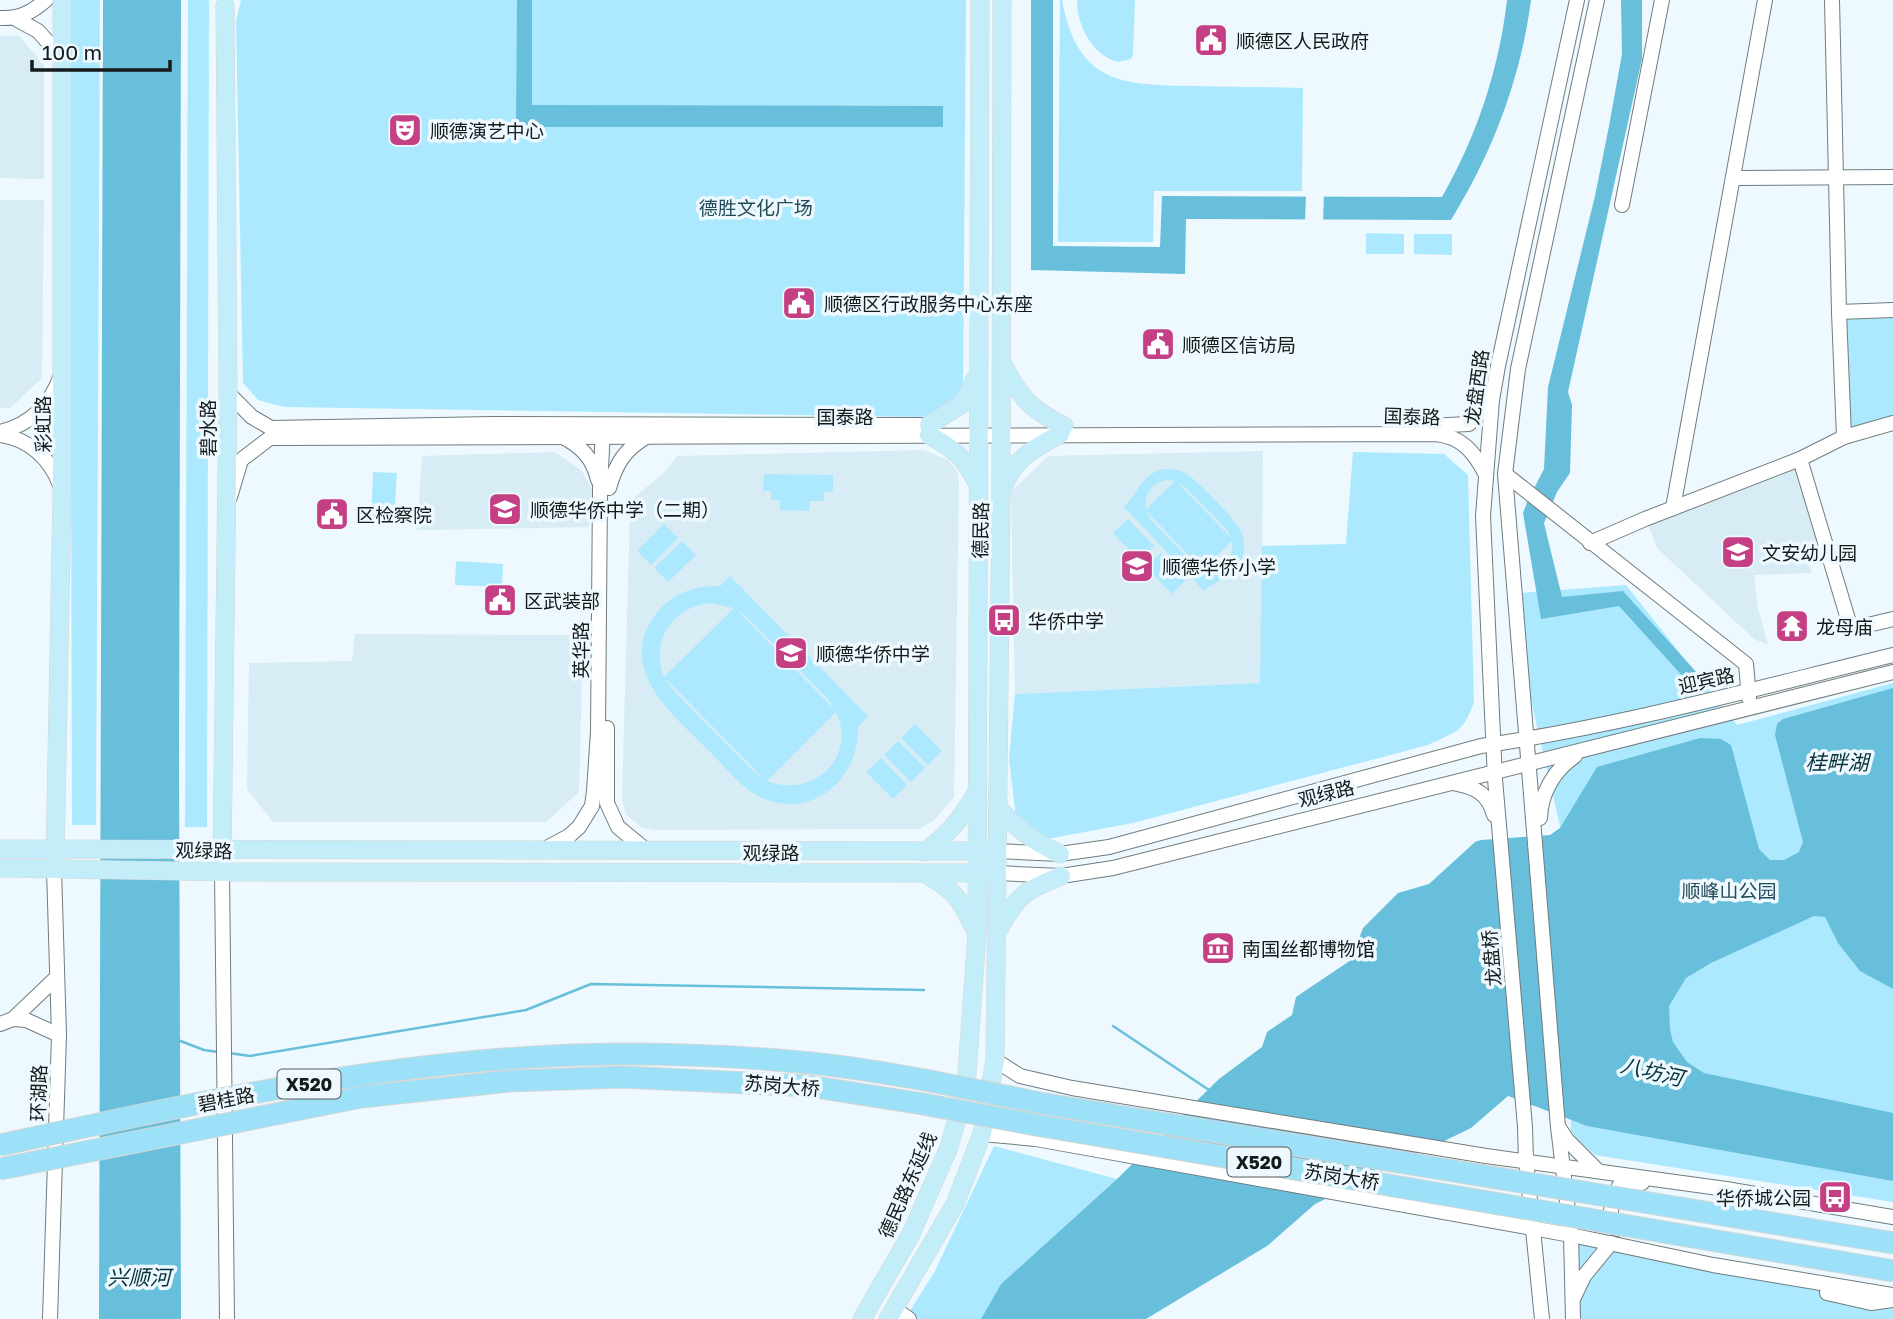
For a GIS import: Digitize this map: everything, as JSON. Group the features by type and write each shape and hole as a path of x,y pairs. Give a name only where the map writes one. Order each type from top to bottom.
{"highway":[{"name":"碧桂路","path":"0,1145 358,1074 507,1058 622,1054"},
{"name":"苏岗大桥","path":"622,1054 811,1063 1893,1243"},
{"name":"碧桂路","path":"0,1168 361,1097 509,1081 622,1077"},
{"name":"苏岗大桥","path":"622,1077 809,1086 1893,1271"},
{"path":"0,1139 128,1118"}],"main road":[{"name":"彩虹路","path":"54,869 62,495 62,0"},
{"name":"德民路东延线","path":"862,1319 911,1234 949,1147 967,1087 977,934 980,0"},
{"name":"德民路","path":"995,1060 1003,0"},
{"name":"碧水路","path":"222,872 228,505 225,6"},
{"path":"1001,495 1007,477 1018,461 1062,430 1016,391 1002,362"},
{"path":"979,367 962,404 929,430 959,454 968,465 979,488"},
{"path":"924,852 945,837 961,820 977,789"},
{"path":"998,806 1016,828 1031,840 1060,854"},
{"name":"观绿路","path":"0,849 997,851"},
{"name":"观绿路","path":"0,868 222,872 997,873"},
{"path":"924,874 945,884 960,898 977,934"},
{"path":"997,934 1012,905 1028,890 1061,876"},
{"path":"898,1316 954,1204 982,1134 995,1060"}],"street":[{"path":"0,19 16,19 28,14 46,0"},
{"name":"龙盘西路","path":"1495,779 1483,516 1492,400 1577,0"},
{"name":"龙盘西路","path":"1537,861 1505,474 1518,369 1597,0"},
{"path":"1622,205 1662,0"},
{"path":"1673,508 1765,0"},
{"path":"1832,0 1844,437"},
{"path":"16,19 38,31 63,59"},
{"path":"1733,178 1893,177"},
{"path":"1839,312 1893,310"},
{"path":"0,434 19,426 40,410 55,389 63,363"},
{"name":"国泰路","path":"228,393 252,417 271,428 929,430"},
{"name":"国泰路","path":"1062,430 1469,425 1492,400"},
{"path":"1590,542 1800,459 1844,437 1893,423"},
{"name":"国泰路","path":"228,505 241,460 270,438 560,435 606,430 648,436 979,429 1436,434 1464,443 1474,454 1485,474"},
{"name":"英华路","path":"540,851 569,836 587,817 592,806 598,732 606,430"},
{"path":"0,434 18,439 39,452 54,471 62,495"},
{"path":"560,435 576,443 584,451 605,488"},
{"path":"605,488 624,454 632,445 648,436"},
{"path":"1800,459 1851,629 1893,619"},
{"path":"1505,474 1746,664 1749,707"},
{"name":"英华路","path":"605,488 607,803 618,827 647,851"},
{"name":"迎宾路","path":"1526,740 1893,655"},
{"name":"观绿路","path":"997,873 1061,876 1113,868 1452,783 1495,779 1529,764 1893,672"},
{"name":"观绿路","path":"997,851 1060,854 1109,847 1493,744 1526,740"},
{"path":"1572,1311 1571,1235 1558,1127 1537,861 1541,801 1562,765 1585,750"},
{"name":"龙盘桥","path":"1495,779 1526,1160 1542,1319"},
{"path":"1452,783 1476,788 1490,801 1501,847"},
{"name":"环湖路","path":"50,1319 59,1035 54,869"},
{"path":"222,872 227,1319"},
{"path":"6,1021 57,977"},
{"path":"6,1021 26,1020 59,1035"},
{"path":"995,1060 1020,1076 1072,1088 1486,1156 1686,1183 1893,1217"},
{"path":"1558,1127 1597,1170"},
{"path":"982,1134 1057,1143 1893,1295"},
{"path":"1676,1256 1616,1228 1612,1221 1612,1203 1619,1186 1628,1182 1686,1183"},
{"path":"1491,1221 1513,1230 1526,1242 1537,1263"},
{"path":"1572,1311 1584,1276 1611,1243"},
{"path":"1759,1272 1796,1285 1871,1303 1893,1300"}],"shaded area":[{"path":"0,36 19,36 44,65 44,179 0,178"},
{"path":"0,200 44,200 42,378 10,408 0,408"},
{"name":"顺德华侨中学","path":"924,450 948,460 957,471 959,482 954,797 934,820 919,829 654,830 641,827 626,814 622,800 630,508 633,498 664,473 677,456"},
{"name":"顺德华侨小学","path":"1263,451 1261,683 1015,694 1011,492 1048,456"},
{"name":"顺德华侨中学（二期）","path":"555,452 582,471 592,490 589,527 417,530 422,456"},
{"name":"文安幼儿园","path":"1800,463 1822,550 1807,555 1812,573 1754,575 1758,608 1768,645 1754,639 1657,548 1648,524"},
{"path":"355,634 583,635 579,792 546,822 273,822 247,789 249,663 352,661"}],"green space":[{"path":"70,0 100,0 96,825 72,825"},
{"path":"188,0 209,0 207,827 185,827"},
{"name":"德胜文化广场","path":"241,0 966,0 963,398 932,417 284,407 258,400 243,383 236,21"},
{"path":"1060,0 1079,49 1092,64 1107,75 1125,81 1170,86 1303,88 1302,191 1154,191 1153,242 1058,242"},
{"path":"1077,0 1135,0 1131,59 1118,62 1094,46 1083,29"},
{"path":"1366,233 1404,234 1404,254 1366,254"},
{"path":"1414,234 1452,234 1452,255 1414,254"},
{"path":"1893,310 1893,423 1844,437 1839,312"},
{"path":"1353,452 1444,454 1468,475 1474,702 1462,726 1428,745 1133,823 1047,839 1016,818 1009,758 1015,694 1260,683 1262,546 1346,544"},
{"path":"1163,469 1174,470 1190,477 1222,507 1242,534 1244,552 1237,567 1204,591 1124,507 1145,480","holes":["1175,481 1146,509 1147,495 1152,487 1160,482","1178,483 1227,530 1231,538","1147,512 1200,568 1193,563 1151,520","1232,541 1231,554 1226,563 1216,569 1203,569"]},
{"path":"373,472 397,473 394,521 371,520"},
{"path":"764,474 833,475 833,491 824,492 824,501 810,501 809,511 780,510 780,500 771,500 771,491 763,491"},
{"path":"1128,519 1154,546 1139,560 1113,533"},
{"path":"664,524 678,538 651,565 637,551"},
{"path":"682,541 696,555 668,582 654,568"},
{"path":"1161,553 1186,580 1172,594 1146,567"},
{"path":"456,561 503,564 502,587 455,585"},
{"path":"730,576 868,716 858,727 851,763 842,778 830,790 815,799 799,803 781,803 754,794 679,721 653,689 645,672 642,654 645,635 661,608 676,596 692,589 720,586","holes":["709,603 734,608 664,677 660,664 662,639 675,619 696,606","737,610 827,698 834,709","666,680 764,779 753,771","836,712 841,729 841,745 836,759 827,770 800,784 784,785 767,781"]},
{"name":"顺峰山公园","path":"1626,585 1737,725 1893,683 1893,1202 1595,1155 1571,1131 1563,839 1529,692 1519,593"},
{"path":"915,724 942,751 928,765 901,738"},
{"path":"898,741 925,768 911,782 884,755"},
{"path":"881,758 907,785 893,799 866,772"},
{"path":"994,1146 1117,1179 1001,1284 981,1319 905,1319 935,1271"},
{"path":"1571,1235 1893,1305 1893,1319 1576,1319"}],"water":[{"name":"兴顺河","path":"103,0 181,0 181,1319 99,1319"},
{"path":"517,0 532,0 532,105 943,106 943,127 516,127"},
{"path":"1031,0 1053,0 1053,246 1160,247 1162,196 1442,197 1466,150 1485,101 1507,0 1531,0 1520,58 1503,114 1479,169 1451,220 1186,219 1185,274 1031,270"},
{"path":"1621,0 1642,0 1642,59 1568,392 1572,405 1570,473 1557,492 1544,523 1562,597 1623,591 1708,685 1696,691 1619,606 1541,619 1523,513 1544,469 1548,387 1595,196 1622,54"},
{"path":"1893,688 1893,989 1860,971 1838,943 1825,917 1814,916 1711,963 1686,978 1669,1006 1673,1042 1687,1062 1704,1073 1893,1113 1893,1181 1587,1126 1508,1096 1471,1128 1315,1204 1267,1246 1146,1319 981,1319 1001,1284 1117,1179 1219,1079 1262,1047 1267,1032 1292,1015 1296,997 1351,960 1363,928 1398,893 1429,884 1475,842 1550,835 1560,828 1597,767 1700,738 1721,739 1731,745 1759,849 1770,860 1784,860 1799,852 1803,842 1775,735 1777,724 1783,719"}],"pier":[{"path":"1306,193 1324,193 1323,223 1305,223"}],"waterway":[{"path":"229,1053 250,1056 526,1010 591,984 924,990"},
{"path":"1113,1026 1209,1090"},
{"path":"178,1040 204,1050 218,1052"}],"place":[{"name":"顺德区人民政府","path":"1211,40"},
{"name":"顺德演艺中心","path":"405,130"},
{"name":"顺德区行政服务中心东座","path":"799,303"},
{"name":"顺德区信访局","path":"1158,344"},
{"name":"顺德华侨中学（二期）","path":"505,509"},
{"name":"区检察院","path":"332,514"},
{"name":"文安幼儿园","path":"1738,552"},
{"name":"顺德华侨小学","path":"1137,566"},
{"name":"区武装部","path":"500,600"},
{"name":"华侨中学","path":"1004,620"},
{"name":"龙母庙","path":"1792,626"},
{"name":"顺德华侨中学","path":"791,653"},
{"name":"南国丝都博物馆","path":"1218,948"},
{"name":"华侨城公园","path":"1835,1197"}],"water label":[{"name":"桂畔湖","path":"1837,762"},
{"name":"八坊河","path":"1652,1071"}]}
